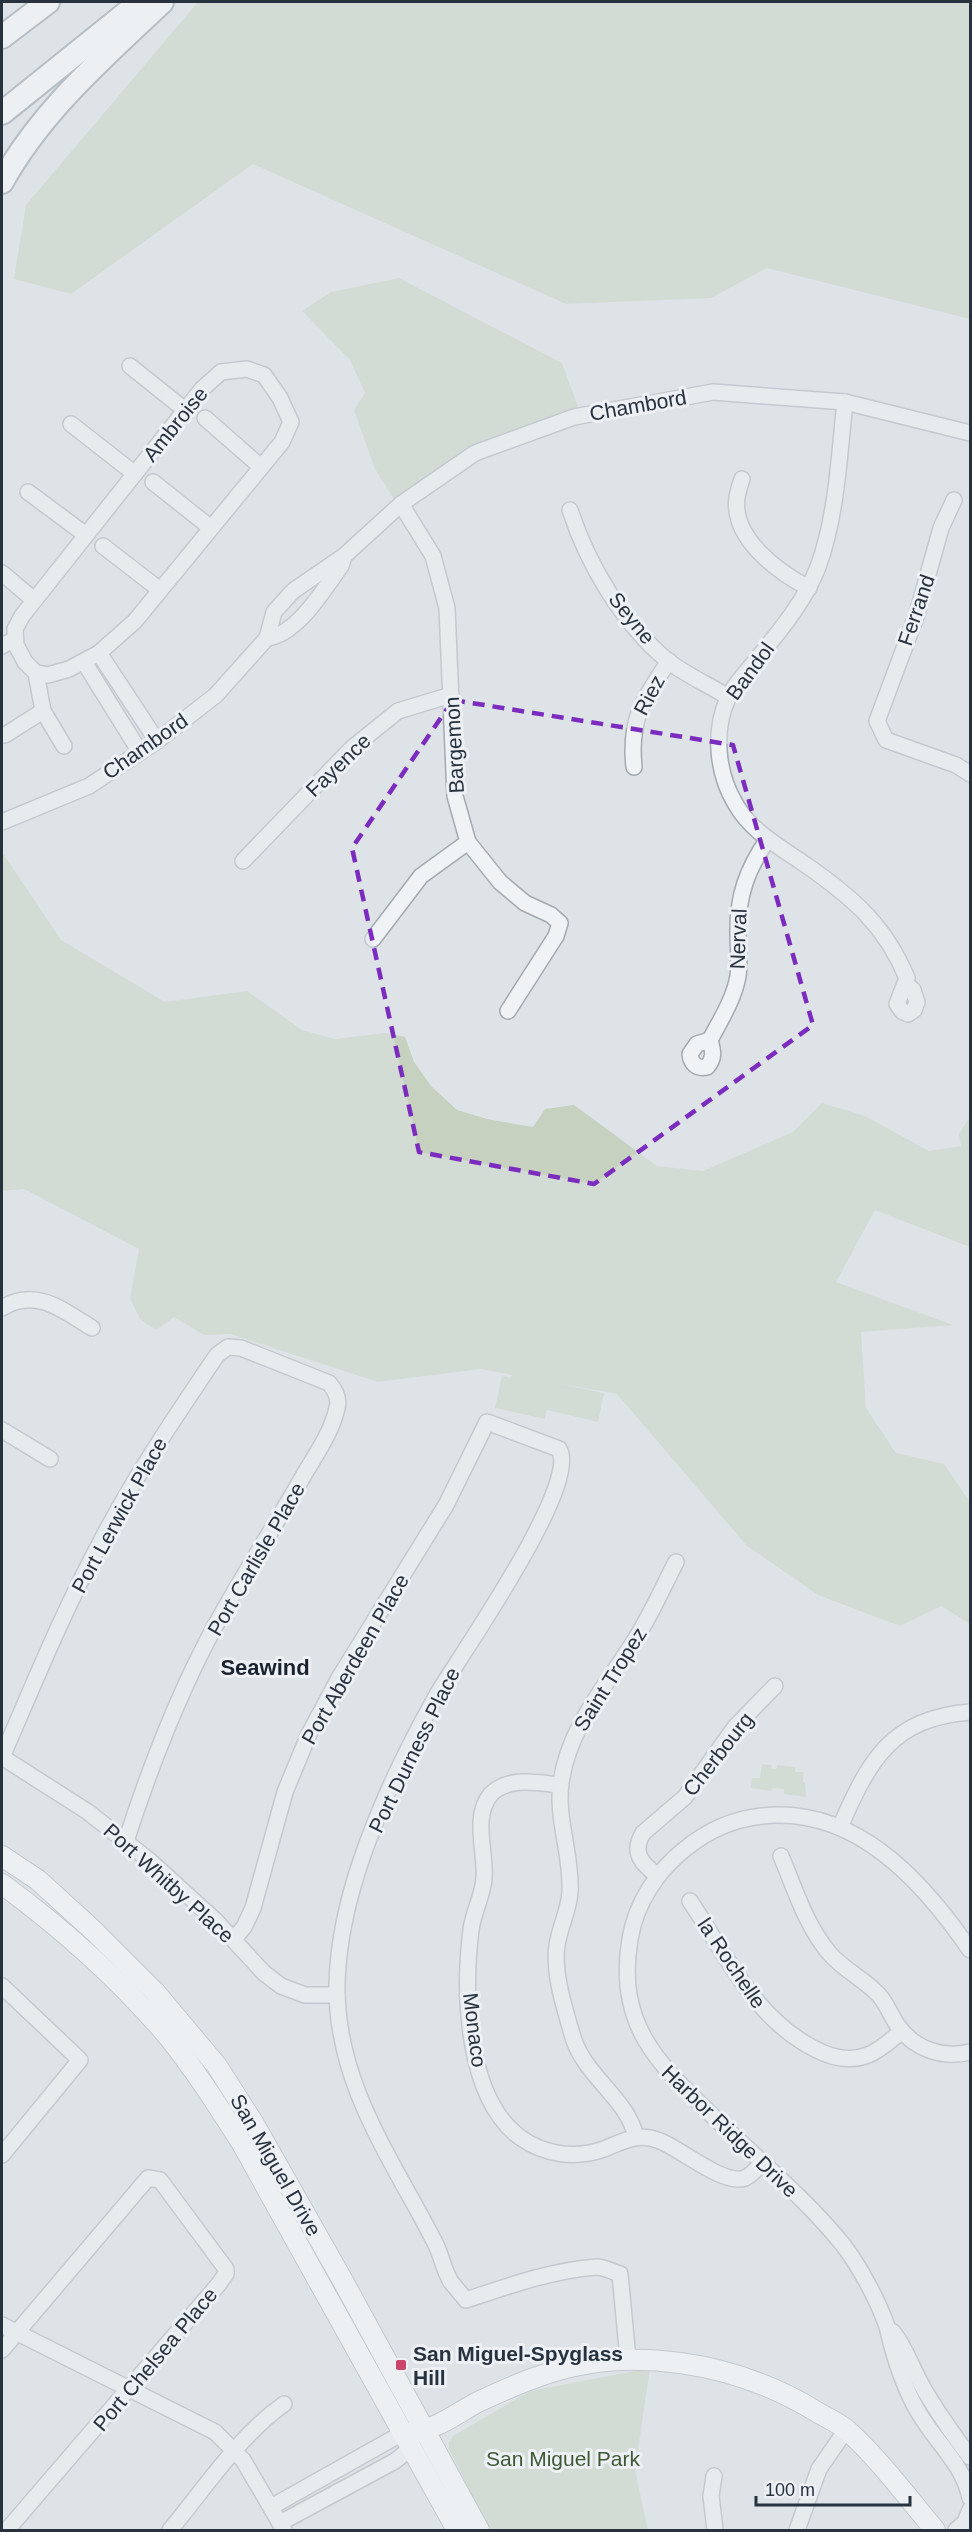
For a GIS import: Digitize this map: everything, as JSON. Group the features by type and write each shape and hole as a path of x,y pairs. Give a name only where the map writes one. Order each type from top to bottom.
{"highway":[{"path":"2,37 48,2"},
{"path":"2,113 140,2"},
{"path":"2,182 18,153 46,117 162,2"}],"main road":[{"name":"San Miguel Drive","path":"2,1856 38,1880 95,1932 155,1992 217,2066 260,2133 479,2530"},
{"name":"San Miguel Drive","path":"2,1884 53,1922 110,1974 166,2034 212,2096 247,2152 457,2530"},
{"path":"406,2441 480,2401 537,2376 580,2365 628,2359 696,2366 750,2379 795,2398 846,2430 935,2530"}],"street":[{"path":"130,366 186,410"},
{"name":"Ambroise","path":"247,369 264,375 280,398 291,422 282,441 261,466 135,621 99,653 69,669 48,675 36,673 25,662 16,645 8,643 34,600 202,389 221,372 247,369"},
{"name":"Chambord","path":"272,638 274,612 296,589 344,556 400,504 475,453 574,417 713,392 845,402 970,433"},
{"name":"Bandol","path":"845,402 828,535 808,588 790,619 728,697 719,736 719,757 723,778 739,811 752,827 856,903 883,931 897,953 907,978 906,984"},
{"path":"205,418 261,466"},
{"path":"71,424 135,474"},
{"path":"742,480 736,499 740,519 750,542 767,561 788,577 808,588"},
{"path":"153,482 211,528"},
{"path":"28,492 86,535"},
{"name":"Ferrand","path":"954,500 941,528 917,614 877,721 886,740 956,765 970,774"},
{"name":"Bargemon","path":"400,504 433,556 447,608 455,796 468,842 500,882 525,903 551,915 560,923 556,936 508,1011"},
{"name":"Seyne","path":"570,510 580,541 619,607 669,661 728,697"},
{"path":"103,546 160,590"},
{"name":"Chambord","path":"2,822 89,786 157,741 216,694 272,638 290,629 341,566 344,556"},
{"path":"2,573 34,600"},
{"path":"296,589 313,603"},
{"path":"99,653 157,741"},
{"name":"Riez","path":"634,767 632,748 634,721 642,703 669,661"},
{"path":"84,662 140,752"},
{"path":"36,673 43,711 64,746"},
{"name":"Fayence","path":"243,861 352,748 398,711 451,695"},
{"path":"5,735 43,711"},
{"name":"Nerval","path":"710,1040 729,1004 738,975 738,908 743,885 752,864 768,839"},
{"path":"373,939 421,876 468,842"},
{"path":"2,1308 21,1299 44,1301 93,1328"},
{"name":"Port Lerwick Place","path":"2,1757 38,1670 99,1545 153,1451 217,1355 228,1347 241,1348 292,1368"},
{"name":"Port Carlisle Place","path":"126,1840 169,1721 194,1667 222,1613 297,1487 333,1421 338,1405 336,1392 322,1379 292,1368"},
{"name":"Port Aberdeen Place","path":"234,1939 244,1927 253,1908 278,1813 309,1734 339,1678 446,1505 487,1422"},
{"name":"Port Durness Place","path":"487,1422 559,1449 562,1459 560,1475 524,1556 436,1697 388,1792 345,1914 339,1951 337,1995 340,2020 352,2075 367,2117 435,2241 451,2281 466,2300 521,2283 600,2267 620,2274 628,2359"},
{"path":"2,1430 50,1459"},
{"name":"Saint Tropez","path":"636,2137 628,2116 581,2058 572,2034 558,1975 557,1946 570,1892 560,1785 570,1743 580,1723 642,1628 676,1562"},
{"name":"Cherbourg","path":"658,1876 645,1866 638,1854 637,1847 643,1833 686,1797 735,1727 775,1686"},
{"path":"840,1827 859,1784 882,1751 897,1738 926,1721 970,1712"},
{"name":"Port Whitby Place","path":"2,1757 88,1812 126,1840 166,1874 234,1939 264,1973 281,1986 305,1995 337,1995"},
{"name":"Monaco","path":"560,1785 510,1783 493,1792 483,1809 484,1882 471,1931 469,1984 473,2047 484,2085 502,2120 534,2146 554,2152 575,2154 602,2149 636,2137"},
{"name":"Harbor Ridge Drive","path":"970,1950 922,1888 903,1868 880,1851 840,1827 819,1820 787,1815 739,1820 724,1825 695,1840 676,1855 658,1876 636,1915 627,1955 628,1987 638,2026 663,2068 815,2214 844,2247 887,2325 900,2341 920,2383 970,2457"},
{"path":"781,1856 808,1922 820,1942 841,1965 879,1994 902,2031 928,2050 955,2054 970,2052"},
{"name":"la Rochelle","path":"690,1901 755,2002 774,2022 804,2043 834,2057 858,2058 880,2049 902,2031"},
{"path":"2,1986 80,2060 2,2155"},
{"path":"636,2137 664,2142 732,2179 745,2178 762,2163"},
{"name":"Port Chelsea Place","path":"8,2530 130,2390 226,2274 223,2262 160,2180 148,2178 17,2332"},
{"path":"2,2325 130,2390 204,2424 235,2450 272,2507 282,2527 395,2461 406,2441"},
{"name":"Harbor Ridge Drive","path":"887,2325 894,2354 915,2406 958,2467 970,2489"},
{"path":"2,2350 17,2332"},
{"path":"170,2530 261,2421 284,2404"},
{"path":"797,2530 819,2469 846,2430"},
{"path":"272,2507 406,2441"},
{"path":"714,2475 711,2496 715,2530"},
{"path":"956,2530 965,2522 970,2510"}],"highlighted area":[{"path":"453,700 733,745 813,1025 594,1184 419,1152 352,848"}],"green space":[{"path":"198,2 970,2 970,319 767,268 711,298 566,304 253,164 71,294 14,279 26,205"},
{"path":"399,278 562,363 579,409 485,443 394,499 375,469 354,410 365,393 350,360 302,311 331,292"},
{"path":"2,852 61,940 165,1002 247,991 302,1030 335,1039 385,1033 405,1037 414,1062 431,1086 457,1110 487,1119 533,1127 545,1109 574,1105 657,1166 703,1171 793,1132 822,1103 865,1116 929,1151 961,1146 959,1134 970,1117 970,1247 875,1210 836,1282 953,1325 861,1332 866,1408 896,1453 944,1464 970,1502 970,1624 941,1606 900,1626 818,1595 747,1546 617,1394 556,1383 604,1393 598,1422 547,1410 545,1419 495,1408 502,1376 511,1378 512,1375 482,1369 378,1382 230,1334 204,1335 174,1317 156,1330 140,1319 130,1298 139,1249 24,1189 2,1191"},
{"path":"762,1764 772,1765 771,1768 776,1769 777,1765 795,1767 795,1772 804,1772 806,1797 784,1794 784,1789 774,1788 770,1791 751,1788 752,1778 760,1778"},
{"name":"San Miguel Park","path":"650,2368 635,2470 648,2530 489,2530 449,2449 449,2442 453,2436 530,2391"}],"place":[{"name":"San Miguel-Spyglass Hill","path":"401,2365"}],"district":[{"name":"Seawind","path":"265,1667"}]}
